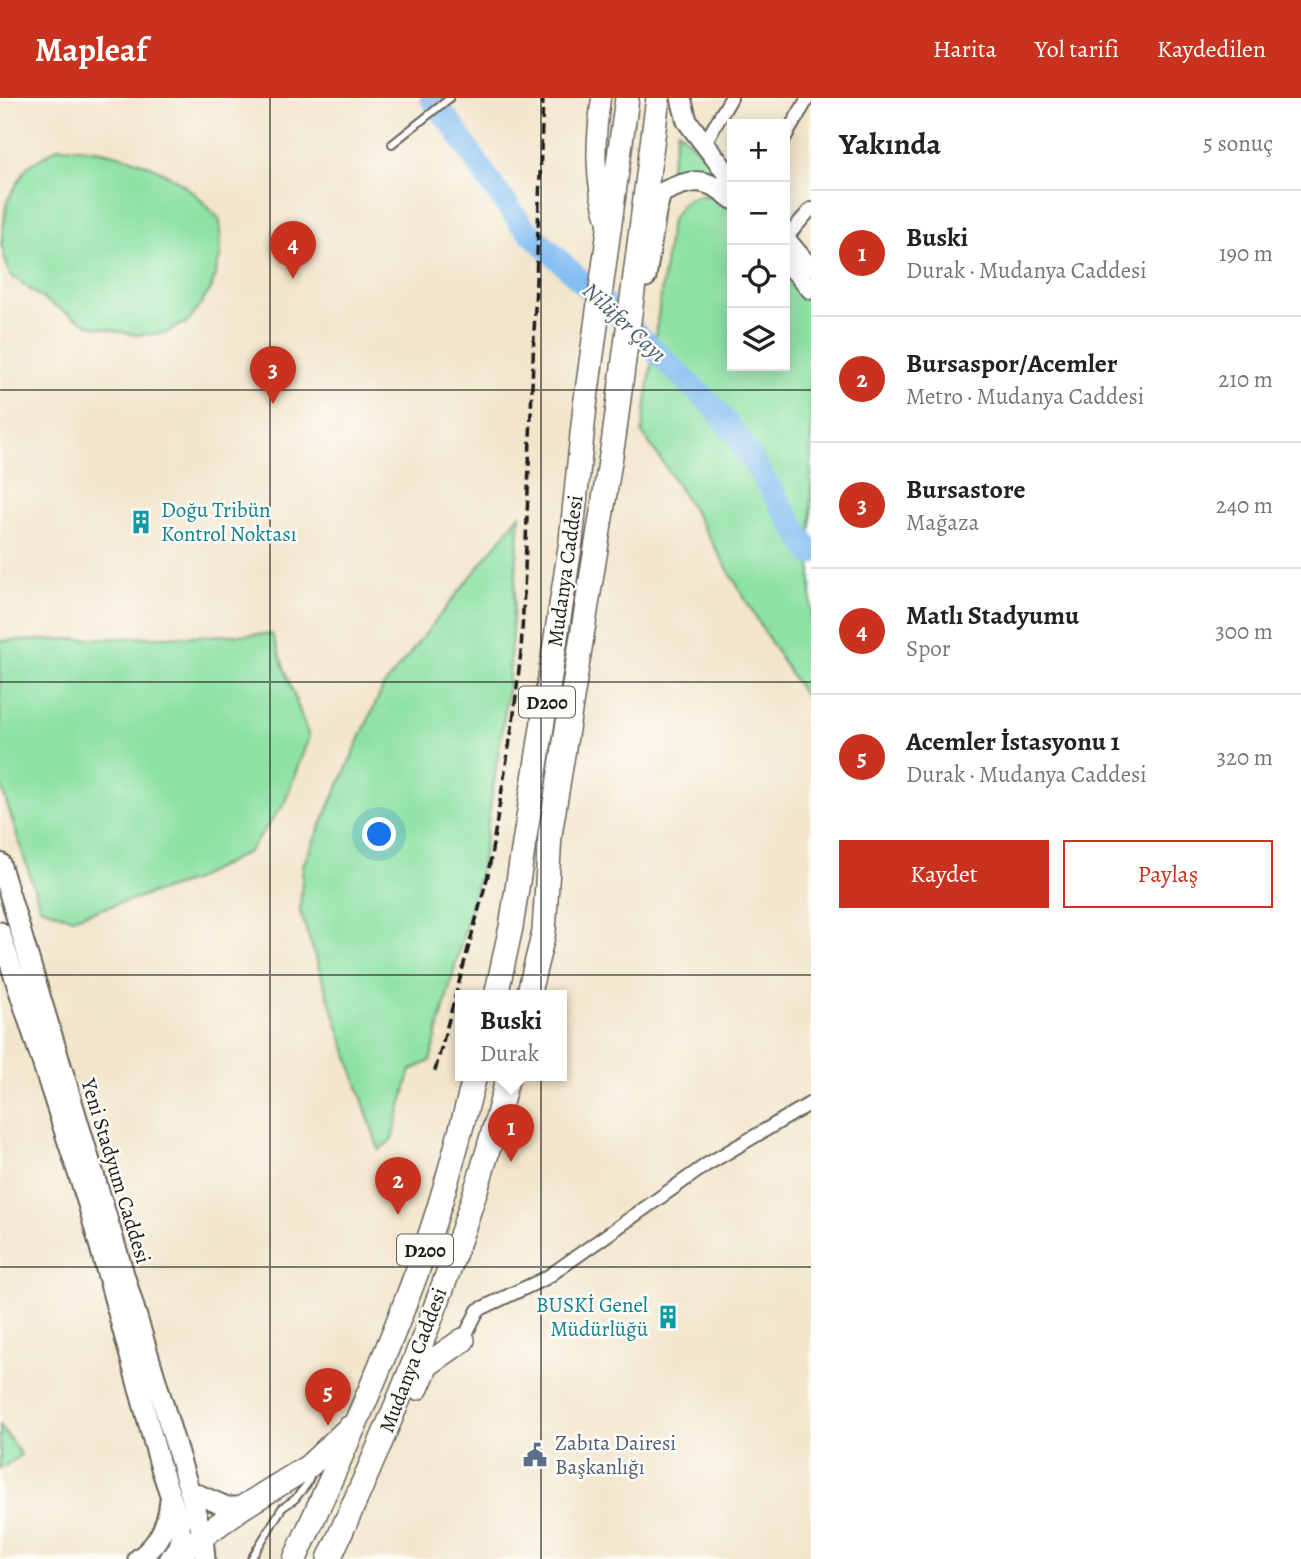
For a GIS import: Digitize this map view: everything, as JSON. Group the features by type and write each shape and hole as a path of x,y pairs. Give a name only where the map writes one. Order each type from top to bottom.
{"highway":[{"name":"Mudanya Caddesi","path":"497,990 511,927 571,541 585,406 630,98"},
{"name":"D200","path":"640,262 658,98"},
{"path":"640,262 669,98"},
{"name":"Mudanya Caddesi","path":"530,990 544,932 550,835 617,437 640,262"},
{"name":"Mudanya Caddesi","path":"295,1559 358,1418 424,1252 474,1081"},
{"name":"Mudanya Caddesi","path":"329,1559 374,1460 435,1310 469,1209 507,1081"},
{"path":"345,1559 374,1460 400,1426 427,1365 463,1340"},
{"path":"171,1559 243,1507 302,1470 358,1418"}],"main road":[{"path":"601,98 596,175 609,238"},
{"path":"681,98 687,121 727,187"},
{"path":"617,437 656,212 662,193 683,182 698,181 727,189"},
{"path":"790,245 811,269"},
{"path":"790,265 811,289"},
{"name":"Yeni Stadyum Caddesi","path":"0,863 190,1491 203,1536 205,1559"},
{"name":"Yeni Stadyum Caddesi","path":"0,932 88,1204 181,1533 178,1547 171,1559"},
{"path":"190,1491 227,1507 243,1507"},
{"path":"138,1559 160,1536 169,1517 170,1496"}],"street":[{"path":"699,138 732,98"},
{"path":"790,129 808,98"},
{"path":"790,233 811,209"},
{"path":"463,1340 478,1310 546,1278 706,1165 811,1102"}],"lane":[{"path":"392,144 450,98"},
{"path":"251,1559 282,1508 295,1499 307,1484 318,1457"}],"green space":[{"path":"678,130 719,171 691,167 669,172"},
{"path":"59,147 95,150 130,158 163,172 194,193 220,220 221,253 211,289 189,321 166,333 136,335 89,325 46,301 10,275 1,245 7,201 27,167"},
{"path":"700,195 727,203 727,371 790,371 790,273 811,298 811,705 686,499 642,433 671,221 682,204"},
{"path":"520,515 508,690 481,868 430,1061 411,1070 392,1139 379,1150 300,911 303,865 383,687"},
{"path":"272,634 309,737 284,804 248,852 192,881 72,918 40,907 0,782 0,641"},
{"path":"0,1425 21,1455 0,1469"}],"waterway":[{"name":"Nilüfer Çayı","path":"431,98 522,225 714,407 737,436 811,553"}],"railway":[{"path":"457,990 488,875 513,722 521,652 543,98"},
{"path":"435,1071 455,997"}],"place":[{"name":"Matlı Stadyumu","path":"293,279"},
{"name":"Bursastore","path":"273,404"},
{"name":"Doğu Tribün Kontrol Noktası","path":"141,522"},
{"name":"Buski","path":"511,1162"},
{"name":"Bursaspor/Acemler","path":"398,1215"},
{"name":"BUSKİ Genel Müdürlüğü","path":"668,1317"},
{"name":"Acemler İstasyonu 1","path":"328,1426"},
{"name":"Zabıta Dairesi Başkanlığı","path":"535,1455"}]}
